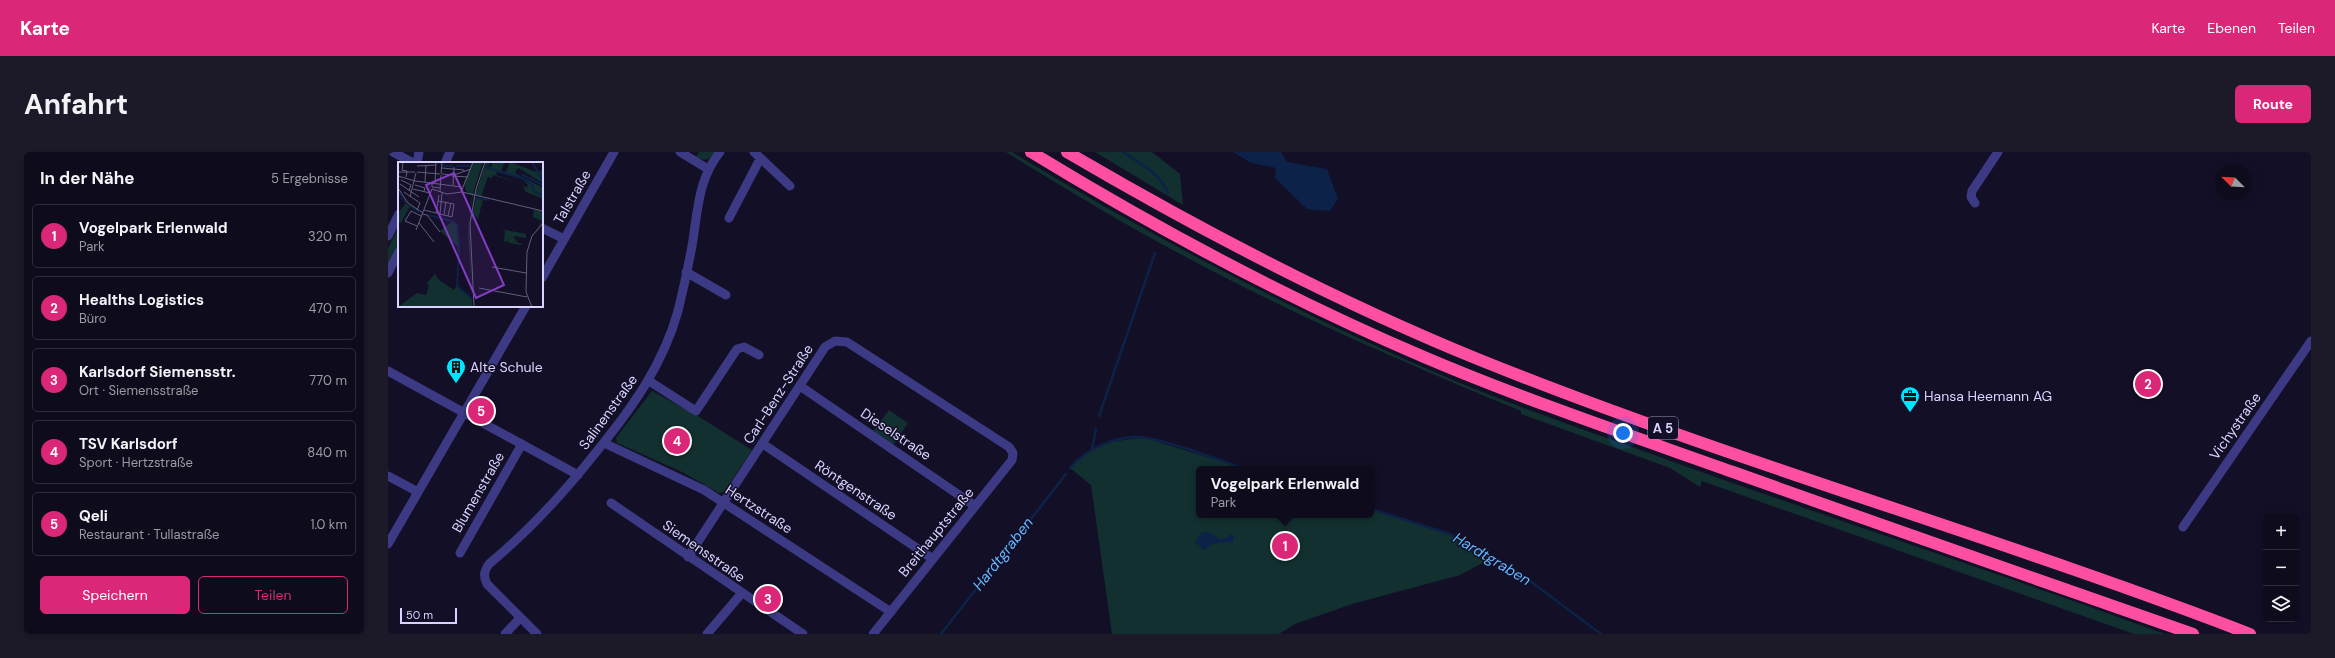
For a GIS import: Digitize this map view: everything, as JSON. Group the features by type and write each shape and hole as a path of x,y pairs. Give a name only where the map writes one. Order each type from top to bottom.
{"highway":[{"name":"A 5","path":"1031,152 1141,217 1243,272 1320,310 1444,365 1566,413 2193,634"},
{"name":"A 5","path":"1067,152 1164,208 1271,265 1377,315 1479,359 1629,416 2250,634"}],"street":[{"path":"393,152 411,162"},
{"path":"417,162 419,152"},
{"path":"445,162 450,152"},
{"name":"Talstraße","path":"543,276 614,152"},
{"path":"680,152 708,169"},
{"name":"Salinenstraße","path":"520,618 487,584 484,575 485,569 524,535 578,475 636,402 649,381 670,334 686,272 700,191 708,169 720,152"},
{"path":"1975,203 1971,197 1972,191 1998,152"},
{"path":"729,218 757,156 790,186"},
{"path":"388,236 398,216"},
{"path":"543,228 564,239"},
{"path":"388,273 398,254"},
{"path":"686,272 726,295"},
{"path":"388,544 525,307"},
{"name":"Carl-Benz-Straße","path":"688,557 825,348 834,341 847,342 1009,447"},
{"name":"Vichystraße","path":"2183,527 2311,341"},
{"path":"649,381 696,412 737,349 744,347 759,355"},
{"path":"388,371 578,475"},
{"name":"Dieselstraße","path":"800,386 975,506"},
{"name":"Hertzstraße","path":"604,443 690,482 891,612"},
{"name":"Blumenstraße","path":"460,553 522,444"},
{"name":"Röntgenstraße","path":"763,444 933,559"},
{"name":"Breithauptstraße","path":"873,634 1012,460 1013,453 1009,447"},
{"path":"388,476 418,492"},
{"name":"Siemensstraße","path":"611,503 742,594 803,634"},
{"path":"707,634 742,594"},
{"path":"505,634 520,618 537,634"}],"green space":[{"path":"699,152 715,152 711,157 705,160 696,157"},
{"path":"1006,152 1012,152 1119,215 1228,274 1340,329 1453,380 1507,402 1589,432 2165,634 2134,634 1702,481 1700,487 1670,468 1521,414 1521,411 1368,346 1255,293 1111,215"},
{"path":"1095,152 1152,152 1180,174 1183,205"},
{"path":"398,228 398,248 388,268 388,248"},
{"path":"652,391 693,413 752,450 724,492 719,493 682,472 617,443 616,438 618,435"},
{"path":"889,410 908,423 893,445 873,431"},
{"path":"1145,438 1236,466 1196,466 1196,518 1374,518 1374,510 1450,534 1492,558 1460,575 1352,604 1295,624 1279,634 1112,634 1091,485 1070,468 1078,460 1095,449 1114,442"}],"water":[{"path":"1233,152 1281,152 1287,162 1327,169 1338,199 1330,211 1307,209 1275,178 1276,168 1251,163"},
{"path":"1205,532 1212,533 1219,539 1226,538 1231,534 1234,537 1233,542 1214,543 1204,550 1195,542 1200,534"}],"waterway":[{"path":"1123,152 1155,174 1160,179 1168,193"},
{"path":"1099,416 1155,253"},
{"path":"1092,449 1096,429"},
{"name":"Hardtgraben","path":"1070,468 1085,454 1095,448 1115,440 1137,437 1172,444 1237,466"},
{"name":"Hardtgraben","path":"941,634 1066,474"},
{"name":"Hardtgraben","path":"1374,510 1450,534 1518,572 1601,634"}],"place":[{"name":"Alte Schule","path":"456,384"},
{"name":"Healths Logistics","path":"2148,384"},
{"name":"Qeli","path":"481,411"},
{"name":"Hansa Heemann AG","path":"1910,413"},
{"name":"TSV Karlsdorf","path":"677,441"},
{"name":"Vogelpark Erlenwald","path":"1285,546"},
{"name":"Karlsdorf Siemensstr.","path":"768,599"}]}
